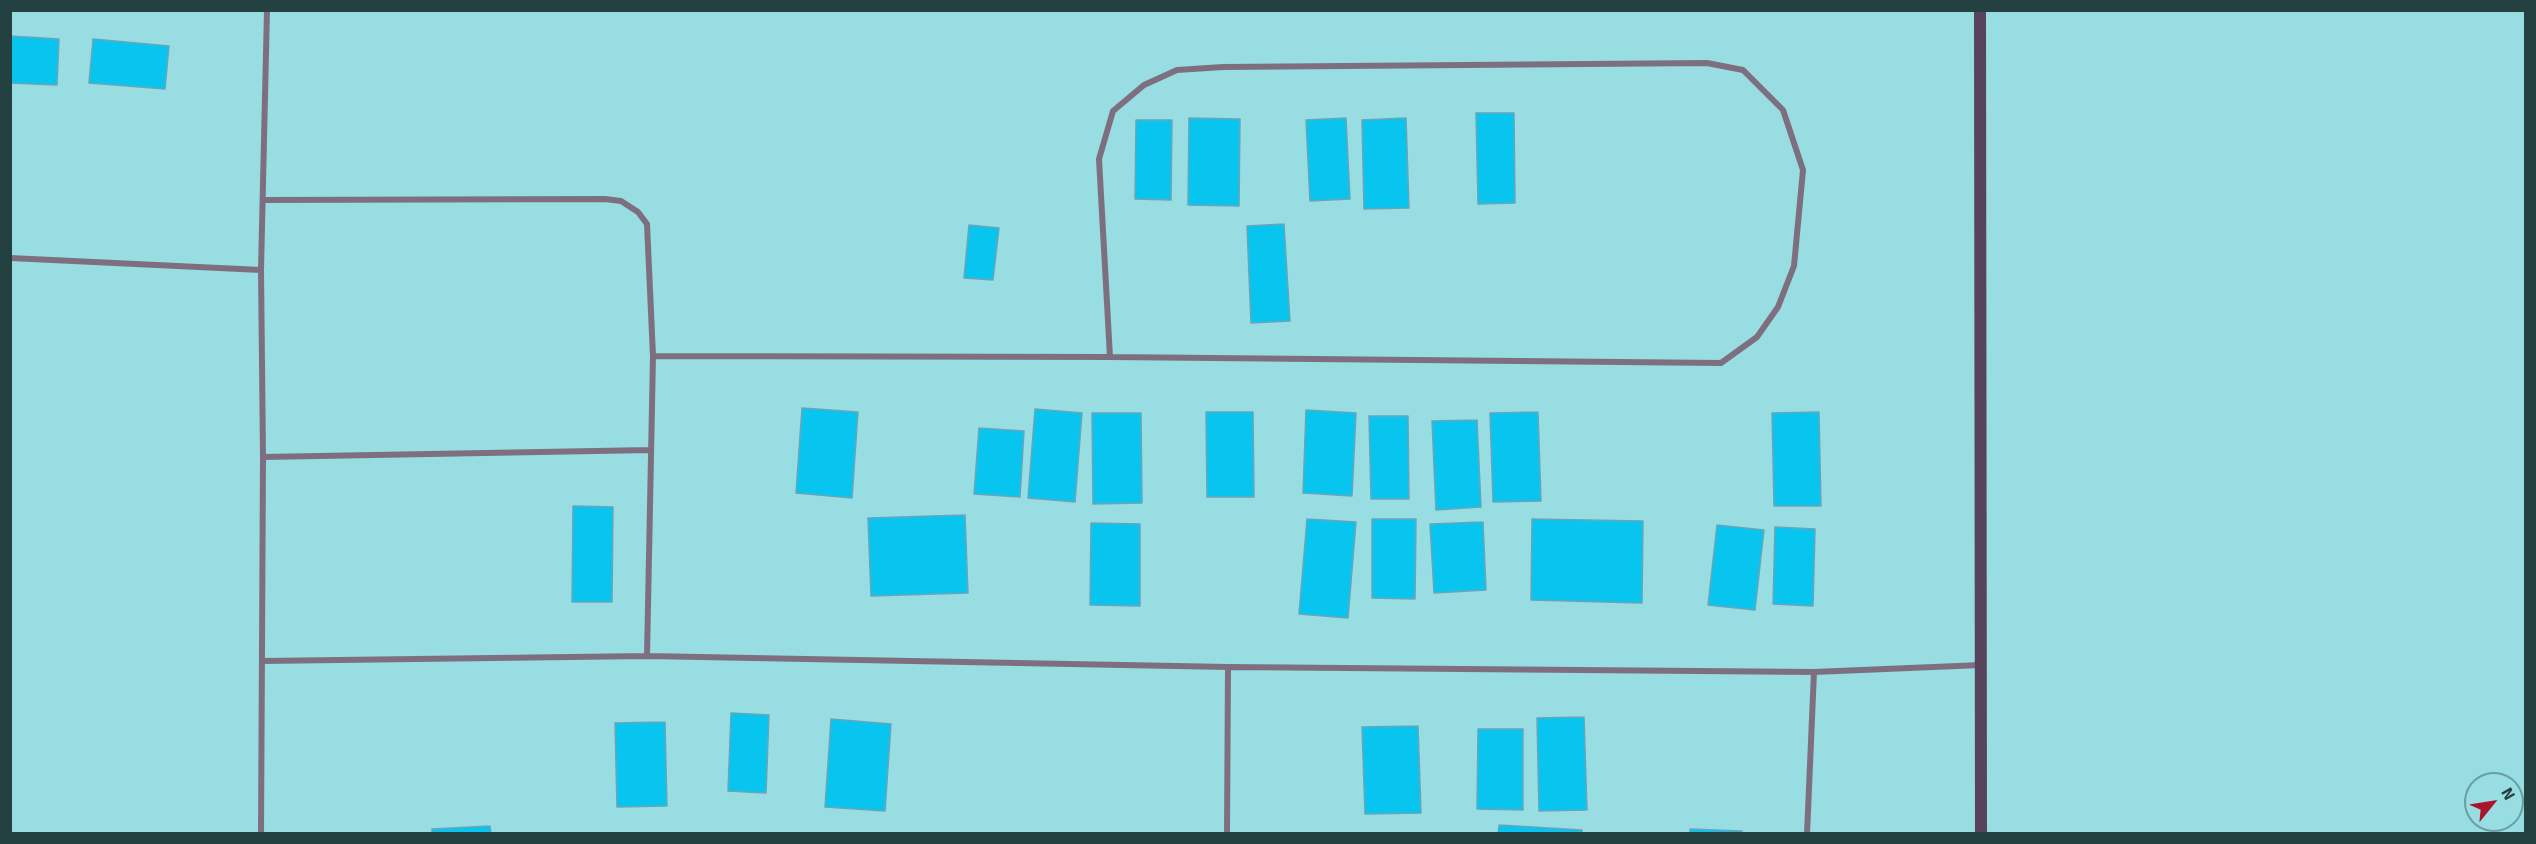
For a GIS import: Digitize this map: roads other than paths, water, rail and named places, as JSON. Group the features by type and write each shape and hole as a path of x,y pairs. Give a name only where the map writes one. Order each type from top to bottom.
{"main road":[{"path":"1980,10 1981,834"}],"street":[{"path":"261,834 263,457 261,270 267,10"},
{"path":"653,356 1110,357 1721,363 1757,337 1778,307 1794,266 1803,170 1783,110 1743,70 1707,63 1177,69 1144,85 1113,111 1099,159 1110,357"},
{"path":"264,200 605,199 621,201 638,212 647,224 653,356 647,656"},
{"path":"10,258 261,270"},
{"path":"263,457 651,450"},
{"path":"262,661 647,656 1228,667 1814,672 1981,665"},
{"path":"1227,834 1228,667"},
{"path":"1807,834 1814,672"}]}
